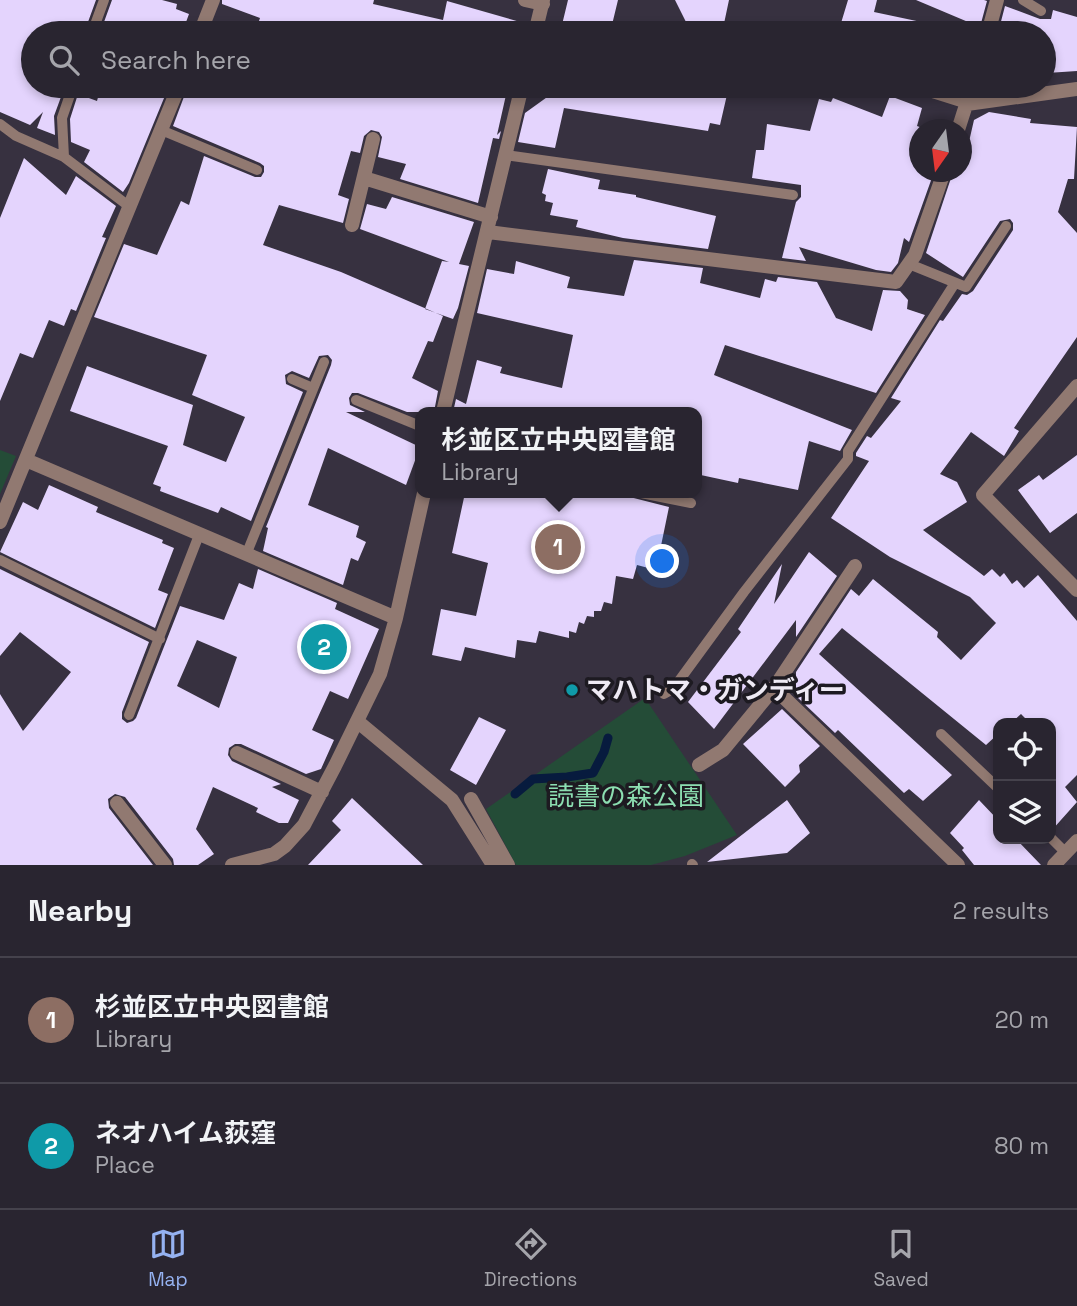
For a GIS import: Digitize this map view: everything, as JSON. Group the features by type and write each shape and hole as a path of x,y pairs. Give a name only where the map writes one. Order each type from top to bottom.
{"street":[{"path":"205,21 213,0"},
{"path":"525,0 543,2 538,21"},
{"path":"992,21 998,0"},
{"path":"1056,92 1077,89"},
{"path":"0,522 174,98"},
{"path":"444,407 519,98"},
{"path":"962,119 969,98"},
{"path":"967,104 1011,98"},
{"path":"352,225 373,139"},
{"path":"364,178 490,224 895,282 915,255 941,182"},
{"path":"1077,386 984,495 1077,590"},
{"path":"26,460 396,618"},
{"path":"232,865 274,854 285,846 304,825 322,792 380,674 396,618 423,498"},
{"path":"699,765 723,750 774,688 855,566"},
{"path":"774,688 958,865"},
{"path":"357,720 452,800 493,865"},
{"path":"237,752 322,792"},
{"path":"471,799 508,865"},
{"path":"117,803 165,865"},
{"path":"1054,865 1077,841"}],"lane":[{"path":"96,21 104,0"},
{"path":"1023,0 1041,11"},
{"path":"64,157 62,118 69,98"},
{"path":"948,98 967,104"},
{"path":"0,124 16,136 64,157 130,207"},
{"path":"161,130 257,170"},
{"path":"505,155 793,195"},
{"path":"909,264 966,287 1006,226"},
{"path":"664,694 673,689 744,592 848,459 848,451 955,283"},
{"path":"246,555 324,362"},
{"path":"292,379 313,388"},
{"path":"356,400 415,424"},
{"path":"666,498 691,503"},
{"path":"129,715 199,535"},
{"path":"0,560 160,639"},
{"path":"941,734 993,784"},
{"path":"1056,843 1066,853"}],"green space":[{"path":"0,450 16,456 0,494"},
{"name":"読書の森公園","path":"645,698 737,835 685,856 651,865 516,865 486,809"}],"building":[{"path":"0,0 96,0 88,21 21,21 21,98 61,98 54,116 55,135 37,128 43,112 30,125 0,112"},
{"path":"112,0 162,0 177,4 176,9 189,14 186,21 104,21"},
{"path":"222,0 374,0 373,4 443,20 447,1 517,21 259,21 260,18 222,4"},
{"path":"568,0 618,0 613,21 563,21"},
{"path":"675,0 729,0 725,21 686,21"},
{"path":"848,0 877,0 874,12 917,21 842,21"},
{"path":"916,0 987,1 982,21 966,21"},
{"path":"1005,6 1040,19 1051,19 1053,10 1077,17 1077,71 1056,72 1056,21 1001,21"},
{"path":"77,98 97,101 98,98 164,98 123,192 84,162 90,150 71,142 70,119"},
{"path":"184,98 505,98 497,135 501,131 499,139 493,138 478,203 400,179 406,164 378,157 382,137 379,132 371,130 364,136 360,153 351,151 338,195 349,199 343,223 279,205 263,245 341,272 443,316 433,342 428,341 412,378 438,391 435,407 415,407 415,412 407,412 358,393 352,393 349,398 350,405 365,412 346,412 415,445 415,461 406,485 328,448 308,505 359,526 356,537 366,542 358,561 351,558 343,585 263,551 268,528 266,527 331,365 332,360 328,355 319,356 309,378 292,371 285,375 286,384 303,392 251,521 221,507 218,513 160,491 161,487 153,484 168,446 70,411 87,366 193,405 183,445 226,462 245,417 192,395 207,355 94,317 124,244 157,255 181,201 189,205 204,156 255,177 261,177 264,172 264,166 260,163 173,126"},
{"path":"546,98 726,98 720,125 710,123 708,131 564,108 555,148 518,142 525,113"},
{"path":"833,98 882,117 889,98 922,108 919,119 909,119 909,182 930,182 909,242 904,238 898,263 891,272 799,247 806,261 782,258 796,202 801,197 801,185 752,178 756,150 764,150 767,124 810,131 819,99 831,102"},
{"path":"989,112 1031,119 1030,123 1077,127 1074,179 1068,179 1058,212 1077,233 1077,337 1014,428 1019,431 1004,456 971,432 940,474 957,482 967,502 923,530 984,576 992,569 1000,577 1004,573 1012,584 1017,580 1024,588 1038,575 1077,621 1077,775 1065,787 1077,802 1056,826 1056,718 1025,718 1021,714 1017,718 993,718 993,739 986,745 842,628 819,654 952,775 923,801 909,789 904,793 838,730 835,733 796,696 796,672 851,589 859,596 873,579 938,632 937,637 961,660 996,623 970,597 890,557 831,518 869,461 856,456 856,453 867,436 871,438 901,401 891,398 940,320 943,321 962,294 967,295 973,291 1013,230 1010,219 1000,221 963,277 926,253 950,182 972,182 974,120"},
{"path":"24,158 66,195 76,176 116,206 76,311 71,309 64,326 49,320 33,358 20,353 0,401 0,218"},
{"path":"548,169 600,180 598,189 636,195 716,216 708,249 623,238 576,227 578,220 550,215 553,203 545,201 546,195 542,193"},
{"path":"392,197 474,222 459,264 469,266 453,319 425,309 442,261 449,262 360,229 367,204 386,209"},
{"path":"634,260 703,268 700,283 760,298 765,279 776,282 778,277 817,282 836,318 872,331 883,290 900,291 908,300 907,309 925,315 876,393 725,345 714,375 852,430 840,451 809,441 798,490 739,478 738,483 702,475 702,407 454,407 456,399 466,404 477,360 502,367 500,373 562,388 573,335 477,313 487,269 514,274 516,261 570,277 567,288 624,296"},
{"path":"1077,455 1077,513 1050,533 1018,490 1039,475 1043,480"},
{"path":"49,485 98,507 96,512 163,540 162,543 174,548 158,590 168,594 155,628 0,552 23,502 38,510"},
{"path":"464,498 634,498 669,507 656,570 637,565 633,579 616,576 612,604 604,602 601,611 594,611 594,617 587,616 584,624 579,622 576,633 569,631 569,638 539,631 536,643 517,640 515,658 465,647 461,661 432,655 441,609 476,616 488,563 452,553"},
{"path":"809,552 837,576 796,637 796,620 714,729 688,702 741,632 738,629 782,564 774,604"},
{"path":"0,569 149,642 122,712 122,719 127,723 136,718 180,606 224,620 239,583 253,589 258,569 337,603 335,609 379,629 348,699 330,691 312,730 334,740 321,769 306,774 241,744 229,748 228,755 232,761 281,784 272,787 299,800 288,823 279,823 256,812 258,808 213,787 196,829 214,854 198,865 174,865 173,859 125,797 115,794 108,799 109,808 153,865 0,865 0,694 23,731 71,672 20,632 0,656","holes":["197,640 237,657 219,708 177,686"]},
{"path":"782,709 820,746 799,765 800,772 785,787 743,744"},
{"path":"479,717 506,730 476,785 450,770"},
{"path":"352,798 423,865 308,865 341,830 332,821"},
{"path":"787,800 810,833 787,853 707,862"},
{"path":"979,800 993,815 993,844 1021,844 1041,865 974,865 962,850 964,848 950,833"}],"waterway":[{"path":"515,794 533,779 593,773 608,738"}],"place":[{"name":"杉並区立中央図書館","path":"558,547"},
{"name":"ネオハイム荻窪","path":"324,647"},
{"name":"マハトマ・ガンディー","path":"572,690"}]}
